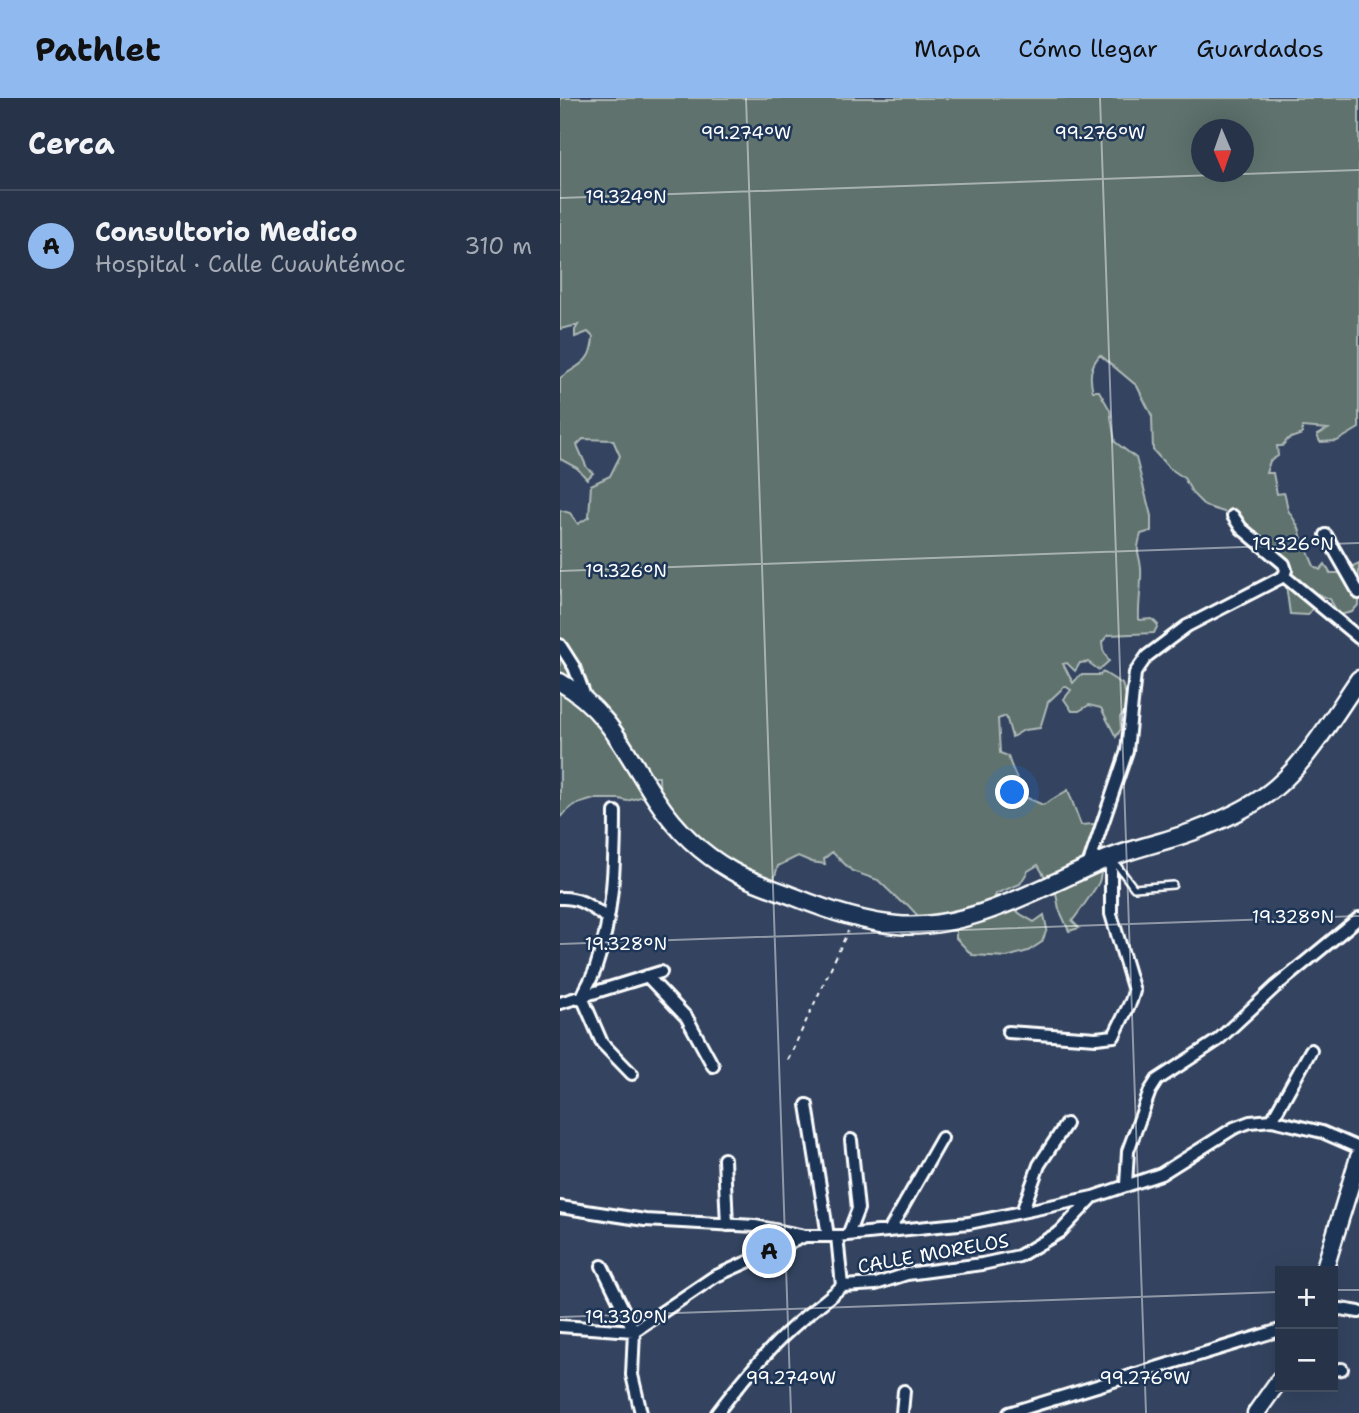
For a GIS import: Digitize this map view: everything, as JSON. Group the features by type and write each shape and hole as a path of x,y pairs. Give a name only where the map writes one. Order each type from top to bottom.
{"main road":[{"path":"560,682 587,701 615,731 657,800 689,840 732,872 816,906 854,917 898,925 923,925 972,916 1038,892 1110,858 1196,831 1232,816 1265,796 1297,765 1359,679"},
{"path":"1326,1266 1359,1157"},
{"path":"1256,1413 1275,1386"}],"street":[{"path":"1233,516 1241,528 1284,565 1285,573 1359,638"},
{"path":"1326,535 1359,593"},
{"path":"1087,869 1127,751 1135,673 1147,656 1187,626 1285,573"},
{"path":"560,645 574,667 587,701"},
{"path":"615,812 615,869 607,918 596,968 582,996 602,1043 632,1074"},
{"path":"1008,1032 1096,1038 1114,1036 1132,1001 1134,991 1111,914 1110,858"},
{"path":"560,898 582,900 607,918"},
{"path":"1126,1185 1128,1151 1150,1091 1157,1080 1218,1040 1275,987 1359,918"},
{"path":"560,1003 661,972"},
{"path":"647,976 687,1018 713,1066"},
{"path":"1272,1120 1311,1050"},
{"name":"CALLE MORELOS","path":"807,1105 838,1236 842,1286"},
{"path":"560,1206 645,1220 755,1226 806,1236 838,1236 969,1223 1093,1197 1161,1174 1234,1128 1251,1122 1272,1120 1321,1132 1359,1149"},
{"path":"1022,1212 1039,1165 1066,1124"},
{"path":"888,1231 943,1138"},
{"path":"838,1236 858,1209 851,1140"},
{"path":"724,1159 727,1224"},
{"name":"CALLE MORELOS","path":"717,1413 793,1326 842,1286 876,1284 907,1274 982,1264 1018,1256 1059,1232 1093,1197"},
{"path":"560,1326 634,1331 714,1277 806,1236"},
{"path":"602,1266 634,1331 632,1375 641,1413"},
{"path":"1338,1310 1359,1312"},
{"path":"1009,1413 1275,1333"},
{"path":"902,1413 904,1391"}],"lane":[{"path":"1110,858 1133,888 1173,885"}],"path":[{"path":"788,1060 854,917"}],"green space":[{"path":"560,98 1359,98 1359,428 1337,441 1320,442 1317,435 1328,429 1302,427 1302,434 1288,439 1282,446 1277,446 1278,456 1270,461 1266,473 1273,473 1277,494 1284,493 1288,510 1298,526 1314,566 1320,570 1325,564 1330,573 1338,573 1359,563 1359,604 1352,612 1339,615 1330,599 1318,594 1318,599 1308,615 1290,614 1283,563 1256,543 1250,543 1250,538 1237,516 1205,506 1193,494 1184,478 1168,467 1153,450 1152,416 1137,386 1100,355 1091,372 1093,391 1099,391 1110,410 1115,442 1136,458 1151,516 1151,531 1141,534 1138,546 1141,568 1139,620 1152,619 1158,625 1154,633 1108,635 1102,642 1109,661 1099,670 1088,662 1080,663 1075,671 1067,663 1063,664 1073,683 1080,675 1100,675 1103,672 1122,684 1130,707 1120,717 1121,729 1116,737 1101,708 1089,705 1079,711 1072,711 1064,699 1071,690 1065,686 1048,702 1040,728 1024,730 1012,737 1006,716 998,719 1000,753 1008,756 1025,797 1043,805 1068,790 1081,825 1093,824 1102,829 1102,846 1107,860 1098,884 1072,921 1079,928 1069,931 1059,909 1055,888 1038,865 1028,871 1020,884 995,894 1008,898 1018,912 1034,922 1044,915 1047,929 1042,942 1028,951 1007,957 972,955 956,938 956,931 930,929 907,904 901,902 878,880 852,871 832,852 824,859 825,864 798,856 778,866 774,879 775,894 765,895 760,882 749,877 663,812 656,813 655,807 660,807 659,777 647,777 644,796 627,801 594,799 574,805 560,817 560,510 570,513 578,524 589,517 591,485 610,476 620,456 613,440 583,439 577,445 587,468 593,473 587,479 577,468 560,459 560,378 587,358 592,346 593,337 588,332 575,337 578,325 560,329"}],"place":[{"name":"Consultorio Medico","path":"769,1251"}]}
